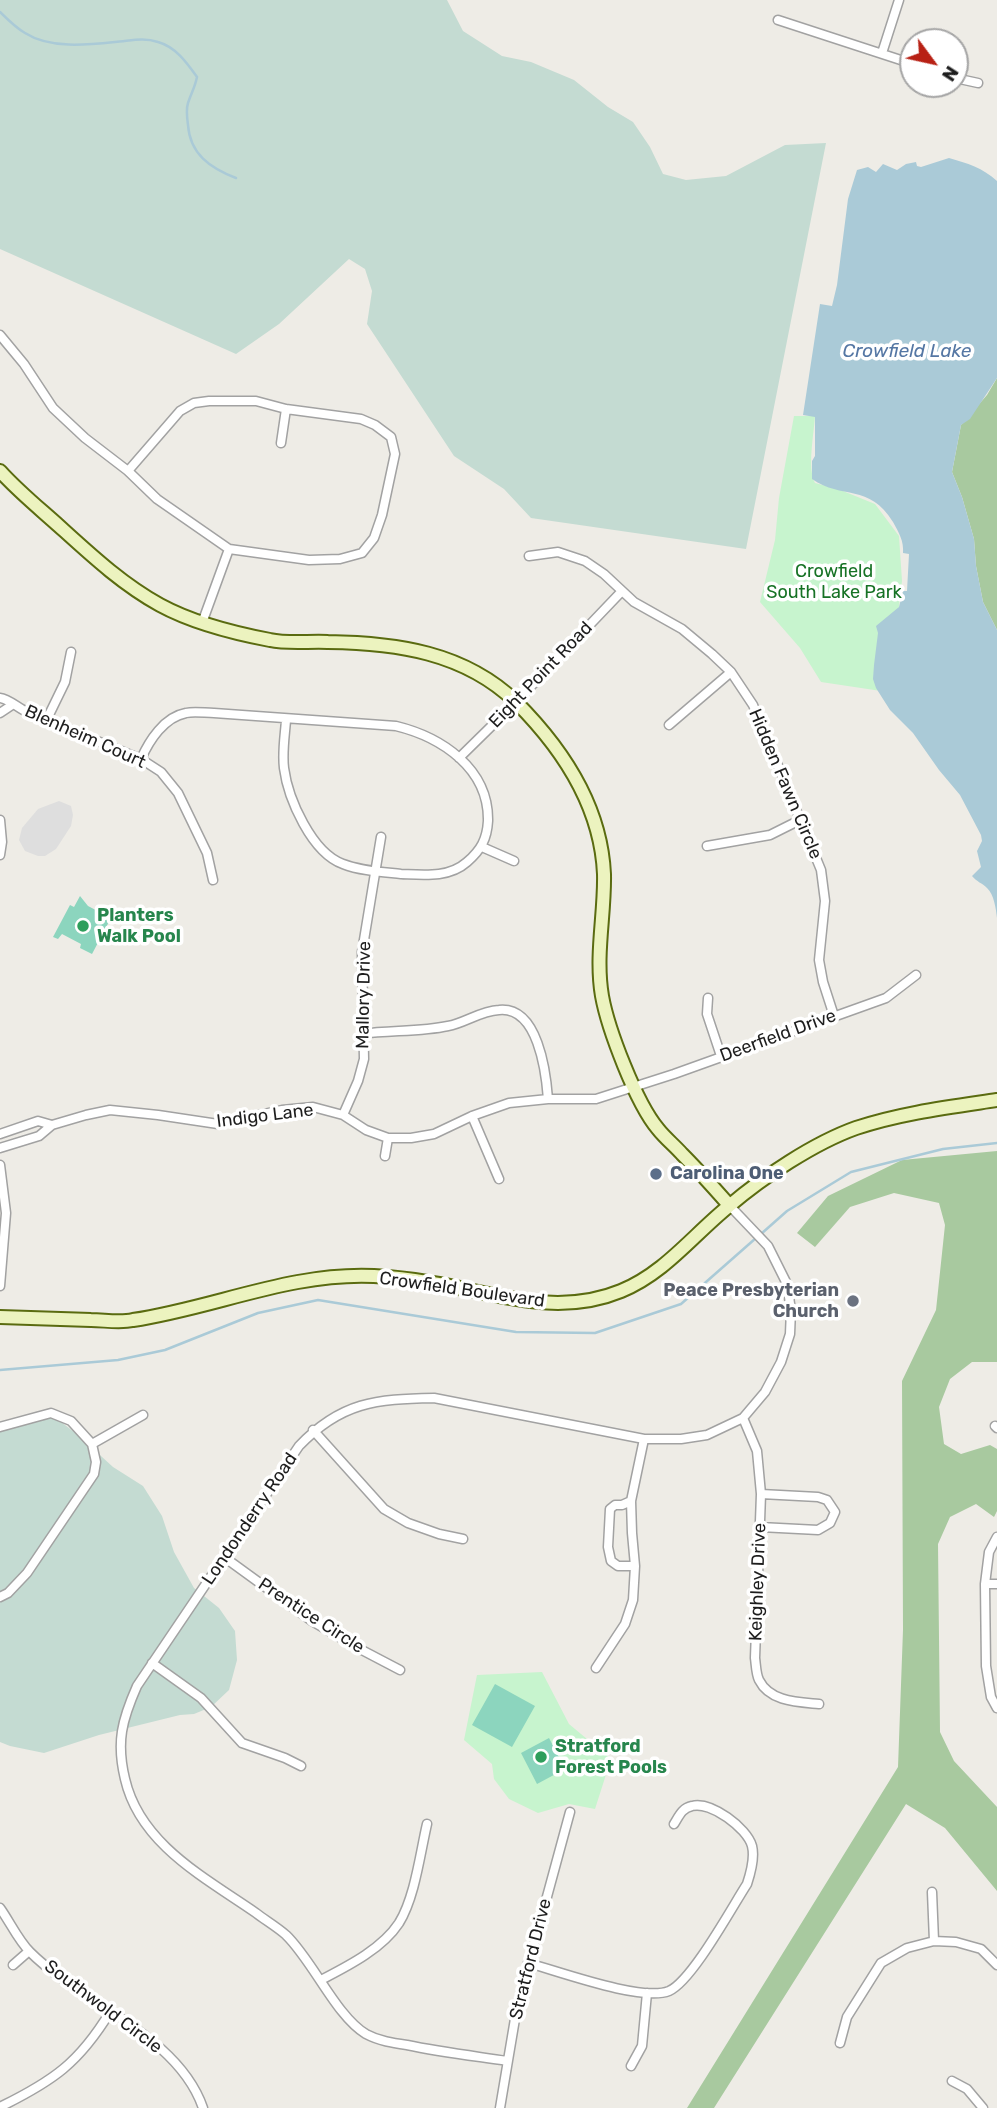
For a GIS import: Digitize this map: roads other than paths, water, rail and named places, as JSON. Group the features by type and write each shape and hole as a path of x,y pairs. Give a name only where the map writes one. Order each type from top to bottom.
{"street":[{"path":"882,53 900,0"},
{"path":"778,20 899,59"},
{"path":"969,81 978,83"},
{"path":"0,335 53,408 85,438 128,471 157,499 229,549 309,560 340,559 362,552 374,538 382,515 395,454 391,437 361,419 286,409 256,401 209,401 194,403 180,411 128,471"},
{"path":"281,443 286,409"},
{"path":"0,471 15,488 93,558 161,606 202,623 273,641 387,644 432,653 493,683 516,702 570,768 582,790 593,821 604,872 600,944 602,996 614,1038 634,1086 657,1128 729,1205"},
{"path":"202,623 229,549"},
{"name":"Hidden Fawn Circle","path":"529,556 558,552 585,561 604,573 634,602 682,629 731,672 753,705 821,870 825,901 819,960 834,1016"},
{"name":"Eight Point Road","path":"459,758 622,591"},
{"path":"47,719 65,682 71,652"},
{"path":"669,725 731,672"},
{"name":"Blenheim Court","path":"0,698 141,759 161,772 178,793 207,853 213,880"},
{"path":"0,713 12,705"},
{"path":"141,759 150,740 167,723 185,713 214,713 396,726 416,731 433,738 477,776 488,810 487,831 482,847 466,863 451,872 426,875 375,872 342,864 322,851 292,800 284,766 286,719"},
{"path":"0,820 0,855"},
{"path":"706,846 770,835 800,820"},
{"name":"Mallory Drive","path":"343,1115 358,1081 363,1059 362,952 381,837"},
{"path":"482,847 514,862"},
{"name":"Deerfield Drive","path":"634,1086 886,998 916,975"},
{"path":"708,998 706,1014 721,1056"},
{"path":"362,1034 450,1026 502,1009 519,1015 538,1043 547,1076 548,1099"},
{"path":"385,1156 388,1139 434,1134 472,1116 509,1103 548,1099 596,1099 634,1086"},
{"name":"Crowfield Boulevard","path":"0,1316 131,1321 299,1282 372,1276 426,1281 521,1300 560,1304 592,1300 621,1291 652,1275 680,1253 729,1205 782,1167 828,1141 855,1129 926,1111 997,1100"},
{"name":"Indigo Lane","path":"0,1148 39,1136 52,1125 110,1110 218,1124 313,1107 343,1115 366,1130 388,1139"},
{"path":"472,1116 499,1179"},
{"name":"Indigo Lane","path":"0,1134 38,1121 52,1125"},
{"path":"0,1165 6,1213 0,1286"},
{"name":"Londonderry Road","path":"508,2061 379,2040 353,2024 285,1935 176,1857 153,1835 138,1814 128,1791 121,1763 120,1737 137,1686 275,1478 313,1430 346,1410 368,1402 434,1398 643,1439 681,1439 707,1435 743,1418 765,1392 781,1362 790,1334 791,1310 787,1284 768,1246 729,1205"},
{"path":"0,1427 51,1413 71,1420 92,1444 96,1462 94,1474 27,1573 8,1593 0,1597"},
{"path":"92,1444 143,1415"},
{"name":"Keighley Drive","path":"743,1418 757,1451 761,1494 755,1658 758,1679 768,1692 786,1700 819,1704"},
{"path":"313,1430 384,1509 408,1524 463,1539"},
{"path":"596,1668 625,1624 633,1600 635,1566 631,1501 643,1439"},
{"path":"760,1527 818,1530 830,1523 835,1512 827,1500 818,1497 761,1494"},
{"path":"631,1501 615,1505 610,1510 608,1547 611,1561 618,1566 635,1566"},
{"path":"997,1537 989,1552 985,1584 986,1666 991,1697 997,1708"},
{"name":"Prentice Circle","path":"224,1558 312,1621 400,1670"},
{"path":"985,1584 997,1584"},
{"path":"152,1663 201,1698 242,1743 301,1766"},
{"path":"528,1962 612,1987 647,1993 669,1991 685,1978 747,1884 753,1850 749,1838 741,1828 708,1807 694,1805 683,1810 674,1824"},
{"name":"Stratford Drive","path":"500,2108 517,2007 570,1812"},
{"path":"321,1980 349,1966 378,1945 398,1924 409,1900 427,1824"},
{"path":"932,1892 934,1941"},
{"name":"Southwold Circle","path":"0,1908 29,1951 152,2041 185,2072 203,2108"},
{"path":"840,2043 847,2017 881,1963 907,1948 934,1941 956,1942 981,1949 997,1965"},
{"path":"13,1965 29,1951"},
{"path":"631,2066 642,2046 647,1993"},
{"path":"0,2107 59,2074 93,2038 110,2012"},
{"path":"951,2081 967,2089 983,2108"}],"water":[{"name":"Crowfield Lake","path":"949,158 980,169 997,181 997,378 970,419 961,425 952,472 974,539 983,602 997,630 997,918 991,894 972,876 981,867 977,851 982,841 981,835 960,795 913,733 890,710 873,679 878,633 876,626 899,607 903,591 907,591 909,554 903,553 902,541 893,522 874,502 812,479 815,417 803,415 820,304 832,306 848,199 857,170 868,167 876,172 883,164 897,170 916,162 917,166 921,167"}],"waterway":[{"path":"0,12 22,31 46,42 81,45 147,40 170,48 197,77 187,108 190,135 197,152 218,170 236,178"},
{"path":"761,1234 787,1211 851,1172 943,1149 997,1143"},
{"path":"0,1370 118,1360 165,1350 258,1313 318,1300 516,1332 595,1333 681,1304 756,1238"}],"place":[{"name":"Planters Walk Pool","path":"83,926"},
{"name":"Carolina One","path":"656,1174"},
{"name":"Peace Presbyterian Church","path":"853,1301"},
{"name":"Stratford Forest Pools","path":"541,1757"}],"park label":[{"name":"Crowfield South Lake Park","path":"834,582"}]}
